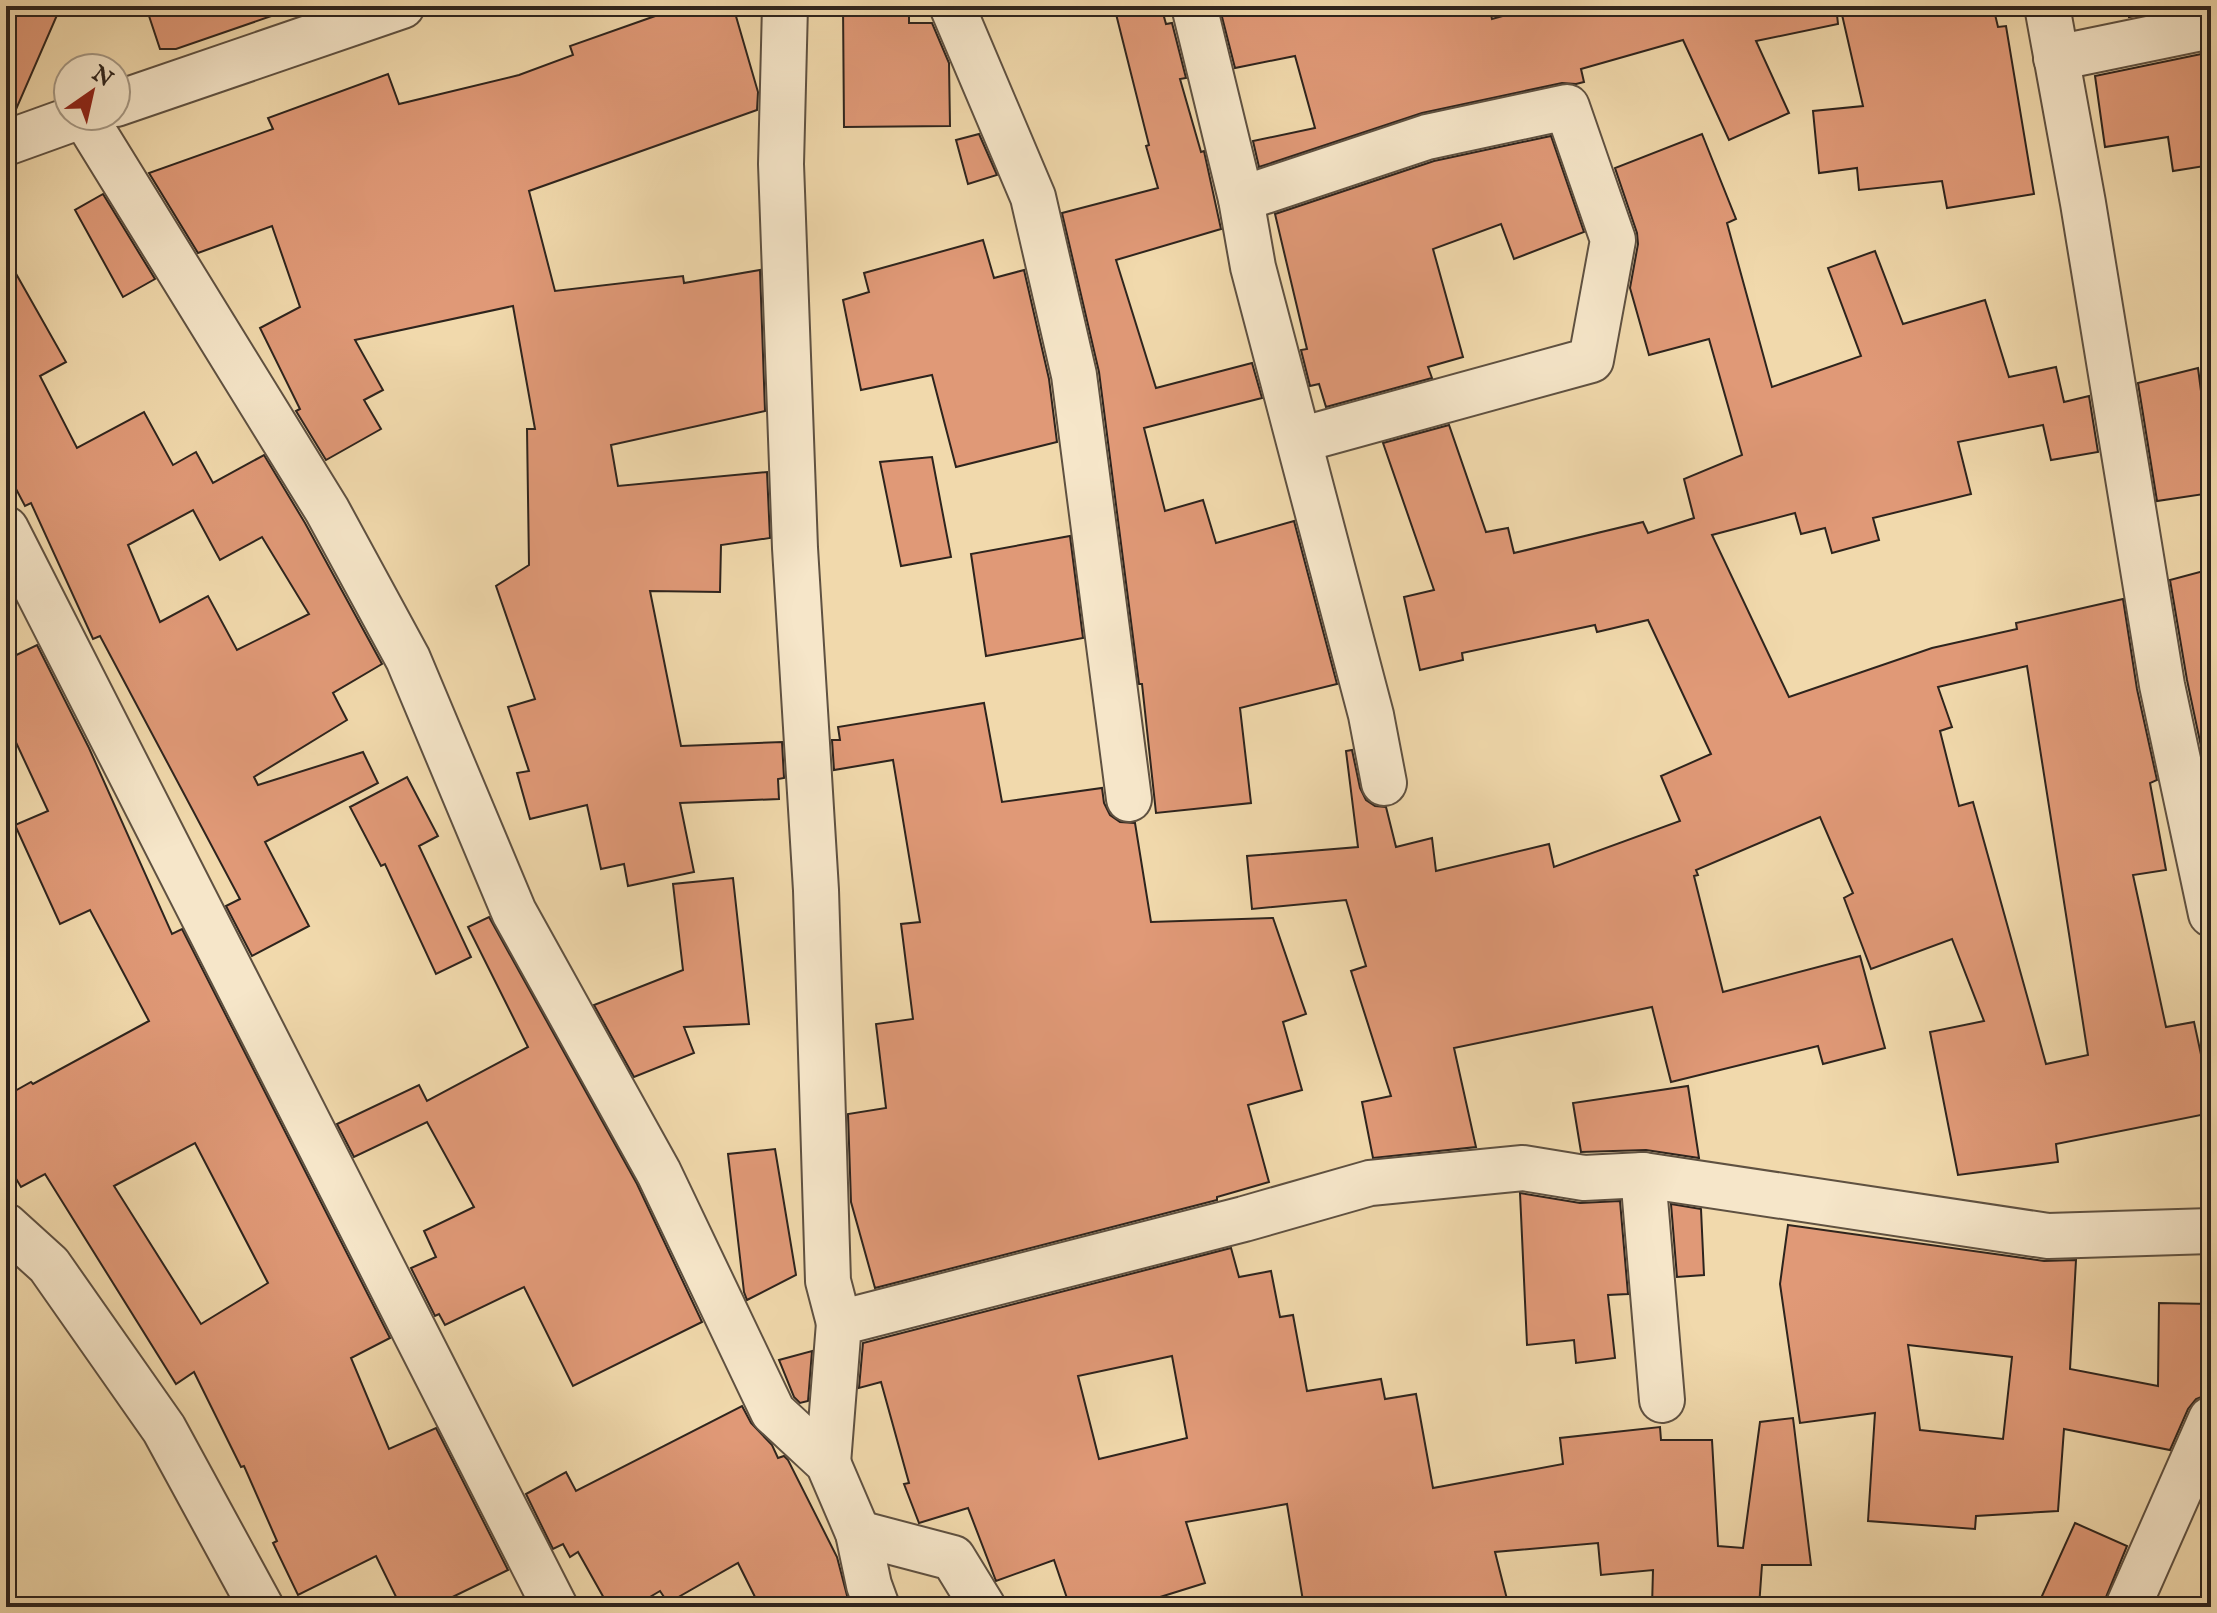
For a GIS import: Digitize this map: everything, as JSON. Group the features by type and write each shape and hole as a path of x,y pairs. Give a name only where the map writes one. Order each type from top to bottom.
{"street":[{"path":"132,99 402,6"},
{"path":"785,6 781,164 795,548 816,890 828,1281 839,1323 828,1463"},
{"path":"952,6 1033,197 1074,375 1129,799"},
{"path":"1194,6 1241,199 1253,267 1371,715 1384,783"},
{"path":"2047,6 2083,203 2162,685 2211,914"},
{"path":"2056,58 2211,26"},
{"path":"1241,199 1427,137 1567,107 1613,240 1591,360 1300,440"},
{"path":"6,143 52,127"},
{"path":"93,132 327,510 408,659 514,912 659,1173 773,1412 828,1463 858,1533 877,1607"},
{"path":"6,529 555,1607"},
{"path":"839,1323 1244,1219 1370,1183 1523,1168 1584,1178 1643,1175 2048,1236 2211,1231"},
{"path":"1643,1175 1662,1400"},
{"path":"6,1226 49,1265 164,1429 261,1607"},
{"path":"2128,1607 2211,1419"},
{"path":"858,1533 953,1558 983,1607"}],"building":[{"path":"6,6 61,6 14,114 6,116"},
{"path":"169,6 282,6 283,12 176,49 160,49 148,13"},
{"path":"656,6 733,6 758,92 757,110 529,191 555,291 683,276 684,283 760,270 765,411 611,445 618,486 767,472 770,538 721,545 720,592 650,591 681,746 782,742 784,778 778,779 779,799 680,803 694,872 628,886 624,864 601,869 587,805 530,819 517,773 529,771 508,707 535,699 496,586 529,565 527,429 535,429 513,306 355,340 383,390 364,400 381,429 326,460 296,411 300,409 260,328 300,307 272,226 198,253 149,173 273,129 268,118 388,74 399,104 519,75 573,55 570,46 658,15"},
{"path":"843,6 909,6 909,23 932,23 949,63 950,126 844,127"},
{"path":"1114,6 1161,6 1166,24 1172,23 1186,78 1180,79 1201,152 1204,151 1221,229 1116,260 1156,388 1252,363 1262,398 1144,428 1165,511 1203,500 1216,543 1294,521 1337,684 1240,708 1251,803 1156,813 1142,684 1139,684 1099,372 1062,213 1158,188"},
{"path":"1256,6 1489,6 1492,19 1538,6 1836,6 1838,24 1756,41 1789,113 1729,140 1683,40 1581,69 1584,82 1562,83 1422,113 1259,167 1253,141 1315,128 1295,56 1235,68 1221,13"},
{"path":"1840,6 1993,6 1998,27 2006,26 2034,194 1947,208 1942,181 1859,190 1857,168 1819,173 1813,111 1863,106"},
{"path":"2127,6 2184,6 2129,17"},
{"path":"2211,52 2211,165 2173,171 2168,137 2105,147 2095,76"},
{"path":"979,134 997,175 968,184 956,140"},
{"path":"1702,134 1736,219 1727,223 1772,387 1861,356 1828,268 1875,251 1903,324 1985,300 2009,377 2056,367 2064,402 2089,396 2098,452 2051,460 2043,425 1958,442 1971,494 1873,518 1879,540 1832,553 1825,528 1801,534 1795,513 1712,535 1789,697 1932,648 2017,629 2016,623 2123,599 2137,689 2157,780 2150,783 2166,870 2133,875 2166,1027 2194,1022 2211,1113 2056,1144 2058,1162 1958,1175 1930,1032 1984,1021 1952,939 1871,969 1844,898 1853,893 1820,817 1696,870 1698,875 1694,876 1723,992 1860,956 1885,1048 1823,1064 1818,1046 1671,1082 1652,1007 1454,1048 1476,1147 1373,1158 1362,1102 1391,1096 1351,971 1366,966 1346,900 1252,909 1247,856 1358,847 1346,751 1352,750 1360,788 1366,800 1375,806 1386,807 1396,847 1432,838 1436,871 1549,844 1554,867 1680,821 1661,776 1711,754 1648,620 1597,632 1595,625 1462,653 1463,660 1420,670 1404,597 1434,590 1383,443 1449,425 1486,532 1508,528 1514,553 1643,522 1648,533 1694,518 1684,479 1742,455 1709,339 1649,355 1630,288 1637,233 1615,168","holes":["2027,666 2088,1055 2046,1064 1973,802 1959,806 1940,731 1952,727 1938,687"]},
{"path":"1551,136 1584,232 1514,259 1501,224 1433,249 1463,357 1428,367 1432,378 1326,407 1319,384 1310,386 1301,350 1307,349 1275,214 1434,161"},
{"path":"103,194 155,279 123,297 75,210"},
{"path":"983,240 994,278 1024,270 1049,379 1057,442 956,467 932,375 861,390 843,300 869,292 864,273"},
{"path":"6,256 66,362 40,376 77,448 144,412 173,465 196,452 213,483 264,455 382,664 333,693 347,720 254,777 258,785 363,752 378,783 265,842 309,926 252,956 226,906 240,899 100,636 93,639 31,503 25,506 6,470","holes":["193,510 220,560 262,537 309,614 237,650 208,596 160,622 128,545"]},
{"path":"2198,368 2211,468 2211,493 2157,501 2138,383"},
{"path":"932,457 951,557 901,566 880,462"},
{"path":"1070,536 1083,638 986,656 971,554"},
{"path":"2211,569 2211,769 2206,770 2170,580"},
{"path":"37,645 89,748 172,934 182,929 390,1338 351,1358 389,1449 436,1428 508,1570 432,1607 401,1607 376,1556 298,1595 273,1543 277,1541 244,1466 241,1467 194,1372 176,1384 45,1174 21,1187 6,1162 6,1096 149,1021 90,910 60,924 15,825 48,811 6,721 6,660","holes":["195,1143 268,1283 201,1324 114,1186"]},
{"path":"984,703 1002,802 1102,788 1110,815 1120,822 1135,823 1151,922 1273,918 1306,1014 1283,1022 1302,1090 1248,1105 1269,1182 1217,1197 1217,1200 875,1288 851,1202 848,1114 886,1108 876,1024 913,1019 901,924 920,922 893,760 834,770 832,740 840,740 838,727"},
{"path":"407,777 438,836 419,846 471,957 436,974 385,864 381,866 350,807"},
{"path":"733,878 749,1024 684,1027 694,1053 634,1077 594,1005 683,970 673,884"},
{"path":"489,917 637,1184 702,1322 573,1386 524,1287 445,1325 439,1314 435,1316 411,1268 436,1257 424,1231 474,1207 427,1122 354,1157 337,1124 419,1085 427,1101 528,1047 468,927"},
{"path":"1688,1086 1699,1158 1646,1150 1581,1152 1573,1103"},
{"path":"775,1149 796,1275 747,1300 728,1154"},
{"path":"1520,1193 1580,1203 1620,1201 1628,1294 1608,1295 1615,1358 1576,1363 1574,1340 1527,1345"},
{"path":"1671,1204 1701,1209 1704,1275 1677,1277"},
{"path":"1788,1225 2044,1261 2076,1260 2070,1369 2158,1386 2159,1303 2211,1304 2211,1360 2204,1396 2196,1399 2188,1409 2170,1450 2064,1429 2058,1511 1976,1516 1975,1529 1868,1521 1875,1413 1800,1423 1780,1284","holes":["1908,1345 2012,1357 2003,1439 1920,1430"]},
{"path":"1231,1248 1239,1277 1271,1271 1280,1317 1293,1315 1307,1391 1381,1379 1385,1399 1416,1394 1433,1488 1563,1464 1560,1438 1660,1427 1661,1440 1712,1440 1718,1546 1743,1548 1760,1422 1793,1418 1811,1565 1762,1565 1759,1607 1652,1607 1653,1570 1601,1575 1598,1543 1495,1552 1509,1607 1304,1607 1287,1504 1186,1522 1205,1583 1128,1607 1070,1607 1054,1560 996,1581 968,1508 919,1523 904,1484 909,1483 881,1382 859,1388 863,1343","holes":["1172,1356 1187,1438 1099,1459 1078,1376"]},
{"path":"812,1351 808,1401 800,1403 794,1397 779,1360"},
{"path":"742,1406 751,1423 772,1445 778,1458 784,1456 788,1460 837,1557 850,1607 760,1607 738,1563 668,1603 660,1591 633,1607 609,1607 578,1552 570,1557 563,1544 553,1549 526,1494 566,1472 576,1491"},
{"path":"2075,1523 2127,1546 2102,1607 2037,1607"}]}
